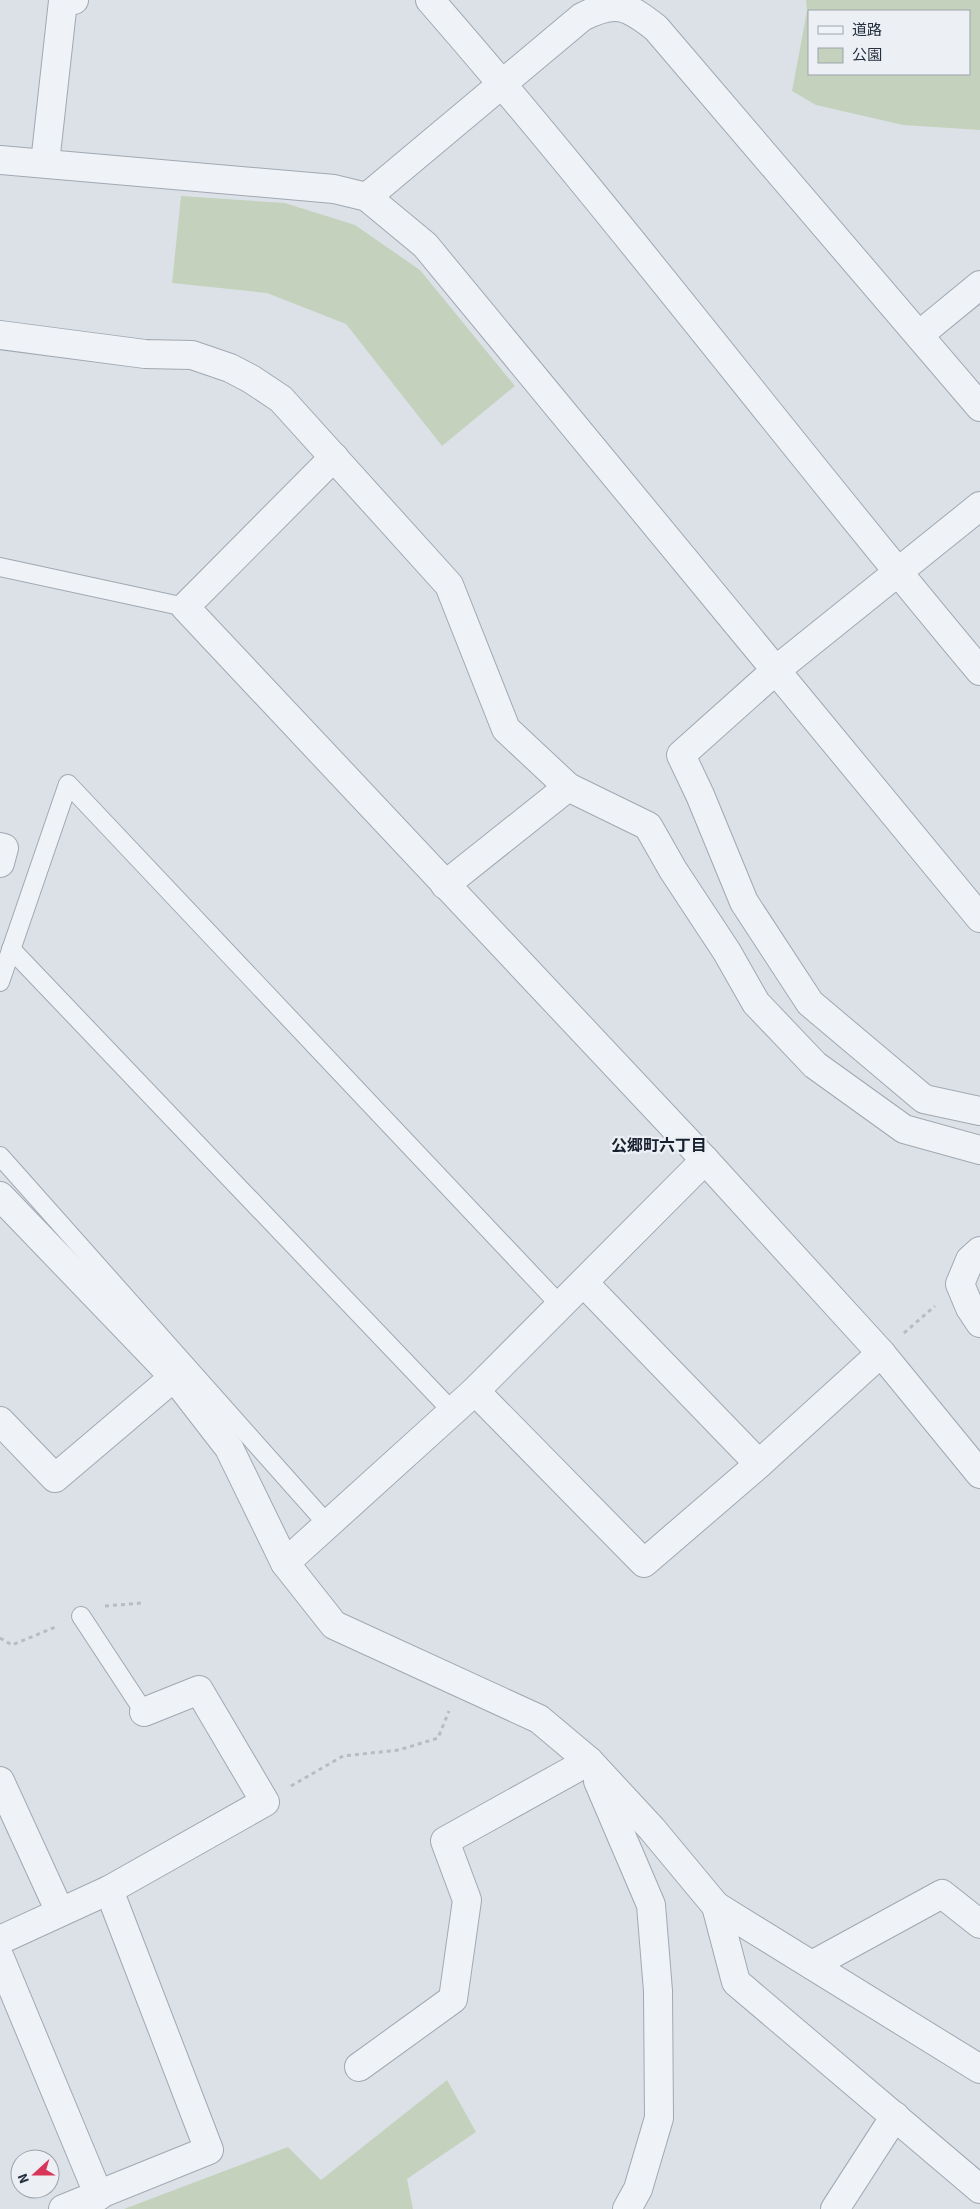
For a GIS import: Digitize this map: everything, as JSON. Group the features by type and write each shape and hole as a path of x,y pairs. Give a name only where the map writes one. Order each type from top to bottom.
{"street":[{"path":"45,163 63,1 74,0"},
{"path":"430,0 502,82 897,573 980,671"},
{"path":"367,197 502,82 582,17 599,8 613,6 627,8 656,28 980,407"},
{"path":"0,160 334,189 367,197 425,245 980,918"},
{"path":"919,335 980,285"},
{"path":"0,335 145,354 192,355 230,368 251,379 281,399 449,585 506,730 568,786 648,826 673,870 727,952 756,1003 815,1065 904,1129 980,1150"},
{"path":"334,458 185,607 705,1160 881,1353 980,1474"},
{"path":"980,506 776,670 681,755 700,795 744,902 810,1003 924,1099 980,1111"},
{"path":"445,885 568,786"},
{"path":"0,846 4,848 0,863"},
{"path":"285,1563 475,1391 705,1160"},
{"path":"0,1196 174,1377 229,1448 285,1563 334,1625 540,1719 589,1761 652,1829 716,1906 980,2069"},
{"path":"980,1251 970,1260 960,1284 970,1308 980,1323"},
{"path":"584,1283 759,1464"},
{"path":"475,1391 644,1563 759,1464 881,1353"},
{"path":"0,1421 55,1478 174,1377"},
{"path":"0,1940 109,1890 265,1802 199,1690 144,1712"},
{"path":"359,2067 453,1999 467,1900 446,1841 589,1761"},
{"path":"589,1761 651,1905 658,1991 659,2118 638,2189 627,2209"},
{"path":"0,1781 60,1912"},
{"path":"63,2209 209,2150 109,1890"},
{"path":"812,1965 942,1894 980,1924"},
{"path":"716,1906 736,1982 980,2189"},
{"path":"0,1958 99,2196"},
{"path":"835,2209 895,2116"}],"lane":[{"path":"0,567 185,607"},
{"path":"0,982 68,784 561,1306"},
{"path":"11,950 452,1411"},
{"path":"0,1156 328,1525"},
{"path":"82,1616 144,1712"}],"path":[{"path":"881,1353 960,1284"},
{"path":"265,1802 342,1756 399,1750 438,1738 458,1682"}],"green space":[{"path":"806,0 980,0 980,130 903,125 816,105 792,91 807,11"},
{"path":"181,196 285,203 355,225 420,270 515,386 442,446 346,324 267,293 172,283"},
{"path":"447,2080 476,2132 407,2179 413,2209 124,2209 288,2147 321,2180"}],"district":[{"name":"公郷町六丁目","path":"659,1145"}]}
